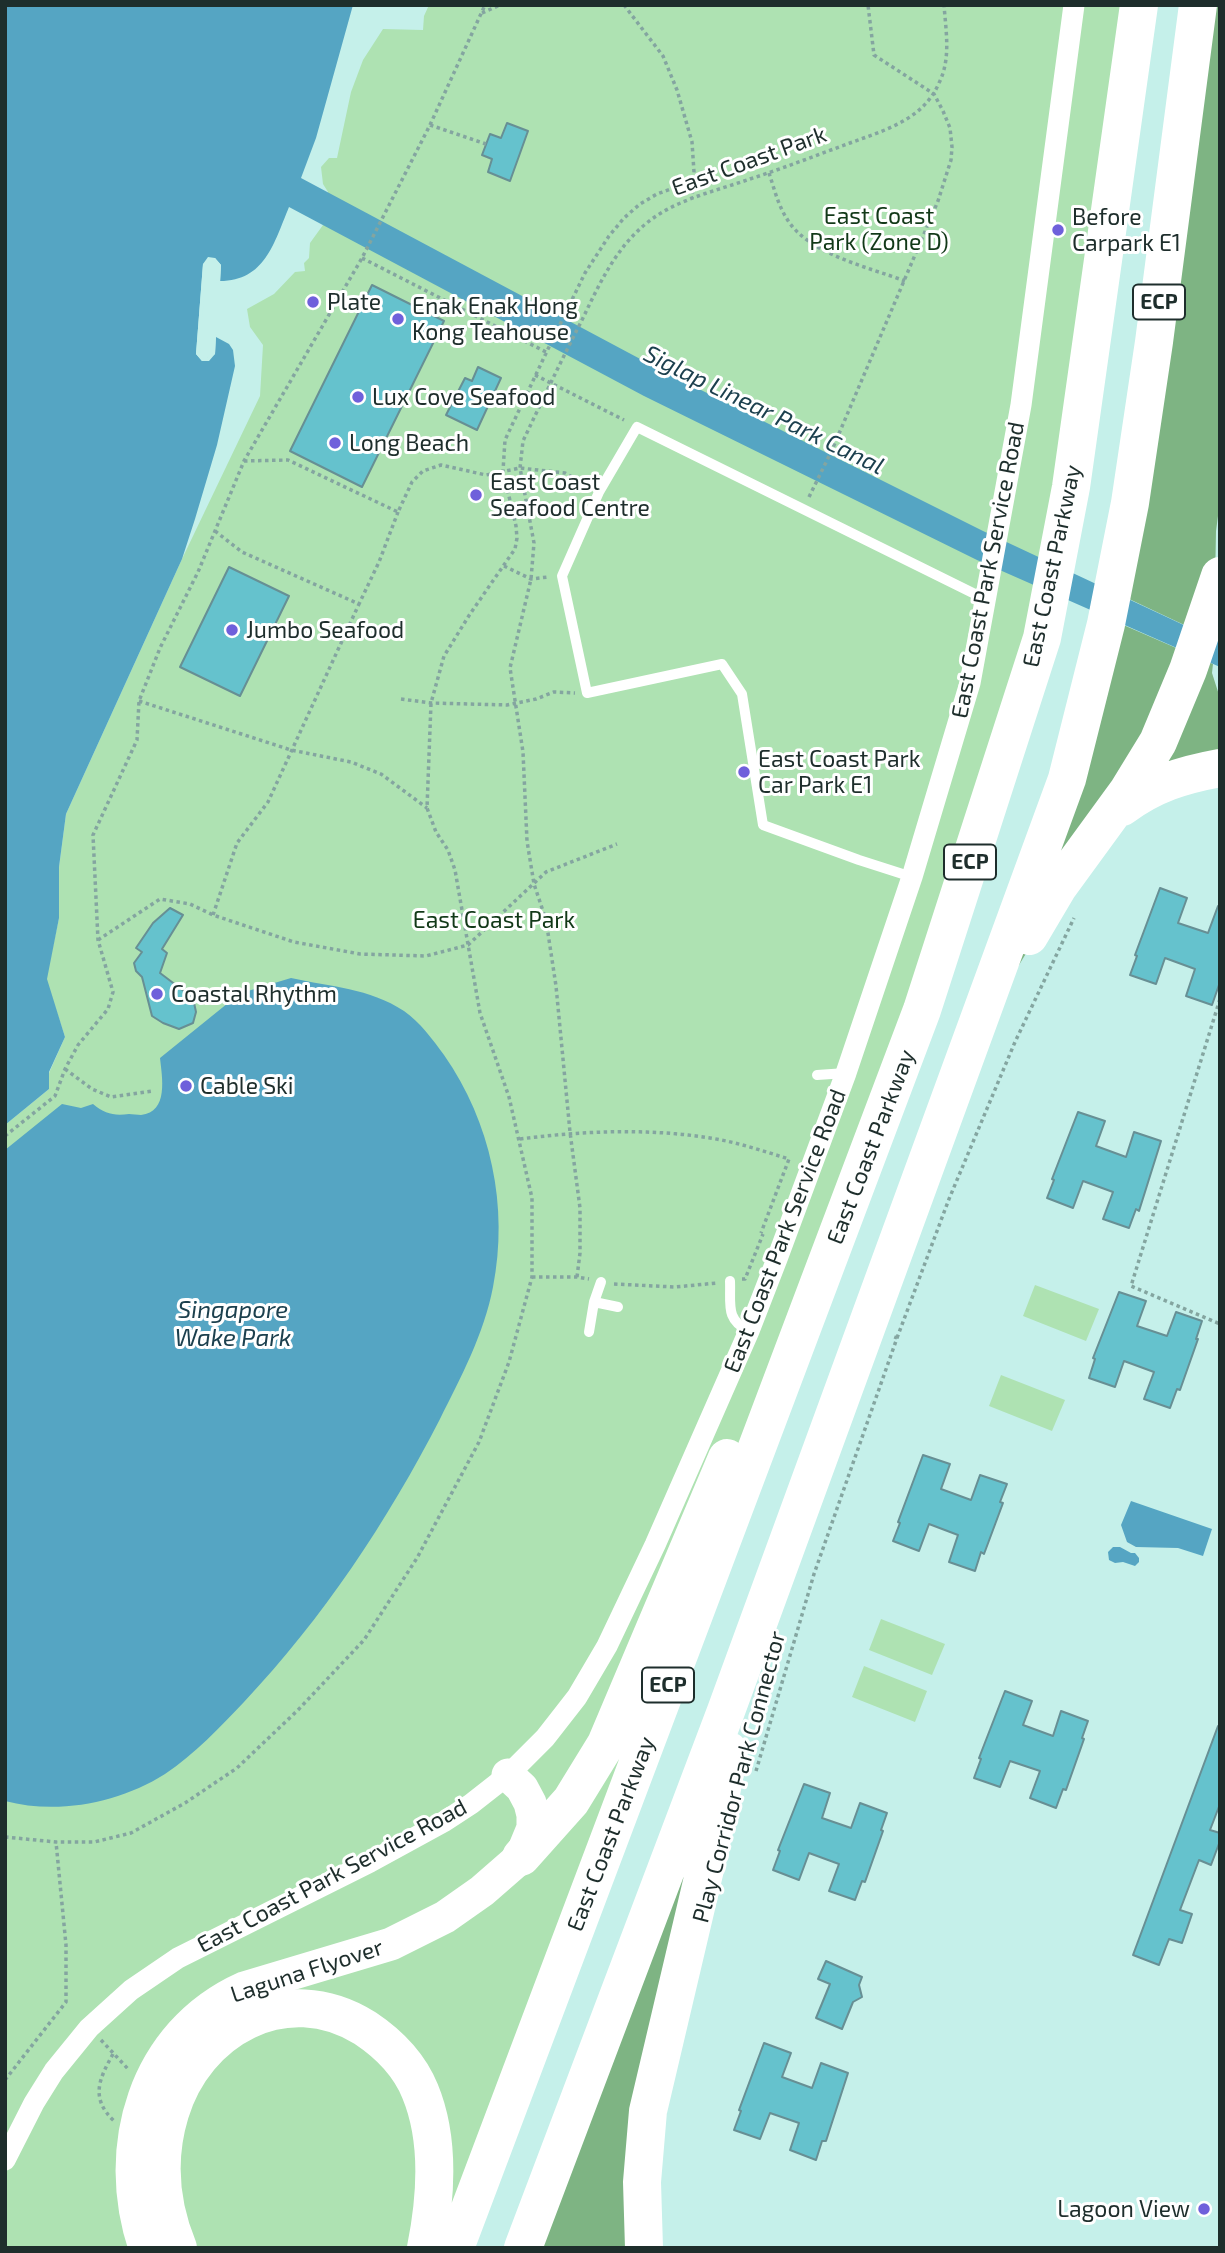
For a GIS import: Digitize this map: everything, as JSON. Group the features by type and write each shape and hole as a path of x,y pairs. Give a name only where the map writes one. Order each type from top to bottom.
{"highway":[{"name":"East Coast Parkway","path":"455,2248 881,1122 926,996 1042,638 1071,487 1139,5"},
{"name":"ECP","path":"523,2248 726,1711 1067,779 1109,610 1130,503 1198,5"},
{"path":"979,1022 1058,887 1146,765 1188,670 1220,576"},
{"path":"1107,818 1135,798 1163,784 1187,774 1220,768"},
{"path":"521,1857 571,1801 606,1744 802,1282 881,1122"},
{"path":"644,2248 642,2182 648,2111 725,1777 729,1752 726,1711"},
{"path":"178,2248 163,2199 161,2167 165,2131 182,2083 196,2060 210,2045 241,2023 277,2011 312,2008 341,2016 380,2039 402,2060 420,2091 430,2128 434,2173 426,2248"}],"main road":[{"path":"508,1775 527,1796 533,1815 531,1834 521,1857"},
{"name":"Laguna Flyover","path":"145,2248 138,2226 132,2185 137,2122 157,2067 184,2030 212,2005 244,1988 372,1950 427,1927 482,1891 521,1857"}],"street":[{"name":"East Coast Park Service Road","path":"5,2160 29,2112 54,2071 89,2028 131,1990 207,1942 415,1838 471,1804 528,1756 562,1718 598,1663 655,1545 749,1331 846,1073 912,877 970,683 1021,405 1073,5"}],"lane":[{"path":"912,877 763,825 742,694 722,664 587,693 562,576 599,492 637,427 985,599"},
{"path":"817,1075 846,1073"},
{"path":"730,1281 732,1318 749,1331"},
{"path":"589,1332 601,1282"},
{"path":"594,1303 618,1307"}],"path":[{"path":"5,1136 55,1096 78,1045 108,1009 113,992 98,940 93,835 137,740 139,701 160,648 198,572 244,461 362,258 430,125 484,5"},
{"path":"481,14 500,5"},
{"path":"624,5 663,57 677,90 692,142 692,199"},
{"path":"816,485 939,201 951,160 950,128 934,94 874,55 868,5"},
{"name":"East Coast Park","path":"577,1277 581,1228 554,973 546,920 534,884 527,841 523,752 510,668 531,579 534,542 520,468 523,441 611,264 635,234 658,214 692,199 901,123 919,111 941,81 946,60 944,5"},
{"path":"430,125 486,144"},
{"path":"769,173 781,209 806,240 905,281"},
{"path":"5,1837 94,1842 131,1833 185,1804 237,1768 298,1710 364,1640 417,1558 479,1441 509,1362 532,1278 532,1198 509,1097 480,1013 455,870 427,808 431,703 444,656 515,549 517,538 503,471 505,440 547,350 591,263 624,218 657,194 693,181"},
{"path":"362,258 547,350"},
{"path":"535,375 637,427"},
{"path":"244,461 288,460 398,512"},
{"path":"213,915 237,843 268,802 379,562 412,482 423,471 440,465 486,475 520,468 565,473 599,492"},
{"path":"215,531 242,552 359,604"},
{"path":"504,566 531,579 562,576"},
{"path":"401,699 431,703 507,705 554,692 587,693"},
{"path":"139,701 291,750 351,762 381,774 427,808"},
{"path":"98,940 160,899 190,904 213,915 294,942 360,954 426,956 468,945 547,872 617,844"},
{"name":"Play Corridor Park Connector","path":"754,1778 814,1574 897,1338 949,1199 1015,1042 1078,911"},
{"path":"1220,999 1131,1286 1220,1324"},
{"path":"65,1069 92,1089 111,1097 152,1091"},
{"path":"520,1139 570,1132 662,1133 710,1138 789,1159 744,1279 675,1287 601,1282 577,1277 532,1278"},
{"path":"761,1233 771,1237"},
{"path":"887,1334 897,1338"},
{"path":"5,2080 66,2002 66,1945 57,1842"},
{"path":"99,2038 137,2078"},
{"path":"113,2054 100,2079 99,2096 110,2117 122,2127"}],"green space":[{"name":"East Coast Park","path":"429,5 1138,5 1042,638 456,2248 5,2248 5,1125 49,1089 49,1073 65,1037 46,979 59,918 59,867 66,814 182,559 260,396 263,345 250,327 247,309 274,294 295,272 305,271 304,263 309,258 310,243 323,225 328,192 323,184 321,167 329,158 337,158 351,92 363,60 383,29 423,30 424,16"},
{"path":"1197,5 1220,5 1220,501 1216,531 1214,639 1110,590"},
{"path":"1105,617 1213,664 1212,673 1220,698 1220,777 1190,779 1090,848 982,1026"},
{"path":"1035,1285 1099,1309 1086,1341 1023,1316"},
{"path":"1001,1375 1065,1400 1052,1431 989,1406"},
{"path":"881,1619 945,1644 932,1675 869,1650"},
{"path":"864,1666 927,1691 915,1722 852,1697"},
{"path":"725,1713 713,1831 644,2248 523,2248"}],"water":[{"path":"5,5 353,5 316,138 301,178 659,369 983,531 1220,642 1220,667 977,560 644,396 289,207 266,258 248,274 220,281 221,265 215,258 203,264 196,354 202,361 215,354 216,337 229,344 233,350 235,366 217,445 182,559 66,814 59,867 59,918 47,979 65,1037 49,1072 49,1089 5,1125"},
{"name":"Singapore Wake Park","path":"291,978 349,989 391,1003 415,1020 431,1037 460,1081 474,1108 484,1137 497,1196 497,1257 484,1322 440,1419 376,1532 300,1637 216,1730 187,1758 165,1774 108,1799 88,1804 46,1807 5,1801 5,1150 62,1104 81,1108 93,1104 114,1114 141,1115 150,1112 160,1101 162,1092 160,1058 233,999 248,991"},
{"path":"1131,1501 1212,1529 1203,1556 1178,1548 1136,1547 1127,1542 1121,1525"},
{"path":"1113,1547 1135,1553 1139,1562 1135,1566 1109,1560 1108,1552"}],"pier":[{"path":"208,257 215,258 221,265 220,285 216,282 217,266 214,261 210,261 206,265 200,353 207,358 211,353 212,336 216,334 215,354 209,361 202,361 196,354 203,264"}],"building":[{"path":"507,123 528,131 510,181 488,172 492,159 482,155 490,134 501,138"},
{"path":"372,285 444,321 362,487 290,451"},
{"path":"478,367 501,378 477,430 446,415 465,378 472,381"},
{"path":"229,567 289,596 240,696 180,667"},
{"path":"1160,888 1187,898 1178,923 1208,933 1220,906 1220,982 1212,1005 1186,996 1195,969 1165,958 1156,984 1130,975"},
{"path":"170,908 183,915 162,949 167,953 160,973 193,998 196,1012 193,1023 179,1029 152,1016 142,977 136,971 134,963 142,952 136,948 153,923"},
{"path":"1078,1112 1105,1121 1096,1146 1126,1157 1134,1132 1161,1141 1139,1211 1136,1209 1129,1228 1103,1219 1113,1192 1083,1181 1073,1208 1047,1198"},
{"path":"1119,1292 1146,1301 1137,1326 1167,1336 1176,1312 1202,1321 1180,1390 1177,1389 1170,1408 1144,1399 1154,1372 1124,1361 1115,1387 1089,1378 1095,1359 1093,1358"},
{"path":"923,1455 950,1464 941,1489 971,1500 980,1475 1007,1484 1000,1502 1003,1503 975,1571 949,1562 958,1535 929,1524 919,1551 893,1541"},
{"path":"1005,1691 1032,1701 1023,1725 1053,1736 1061,1711 1088,1721 1066,1790 1063,1789 1056,1808 1030,1798 1040,1771 1010,1761 1000,1787 974,1778"},
{"path":"1218,1726 1220,1804 1210,1830 1220,1833 1220,1841 1211,1865 1199,1860 1180,1910 1192,1914 1182,1943 1169,1939 1159,1965 1133,1955"},
{"path":"804,1784 830,1793 822,1818 851,1828 860,1803 887,1813 865,1882 862,1881 855,1900 829,1891 839,1864 809,1853 799,1880 773,1870"},
{"path":"826,1961 862,1977 859,1985 862,1997 853,2002 842,2029 816,2018 830,1984 818,1979"},
{"path":"764,2043 791,2053 782,2077 812,2088 821,2063 848,2073 826,2141 822,2141 816,2160 790,2150 799,2123 770,2113 760,2139 734,2130"}],"place":[{"name":"Before Carpark E1","path":"1058,230"},
{"name":"Plate","path":"313,302"},
{"name":"Enak Enak Hong Kong Teahouse","path":"398,319"},
{"name":"Lux Cove Seafood","path":"358,397"},
{"name":"Long Beach","path":"335,443"},
{"name":"East Coast Seafood Centre","path":"476,495"},
{"name":"Jumbo Seafood","path":"232,630"},
{"name":"East Coast Park Car Park E1","path":"744,772"},
{"name":"Coastal Rhythm","path":"157,994"},
{"name":"Cable Ski","path":"186,1086"},
{"name":"Lagoon View","path":"1204,2209"}],"park label":[{"name":"East Coast Park (Zone D)","path":"879,229"}],"water label":[{"name":"Siglap Linear Park Canal","path":"764,410"}]}
